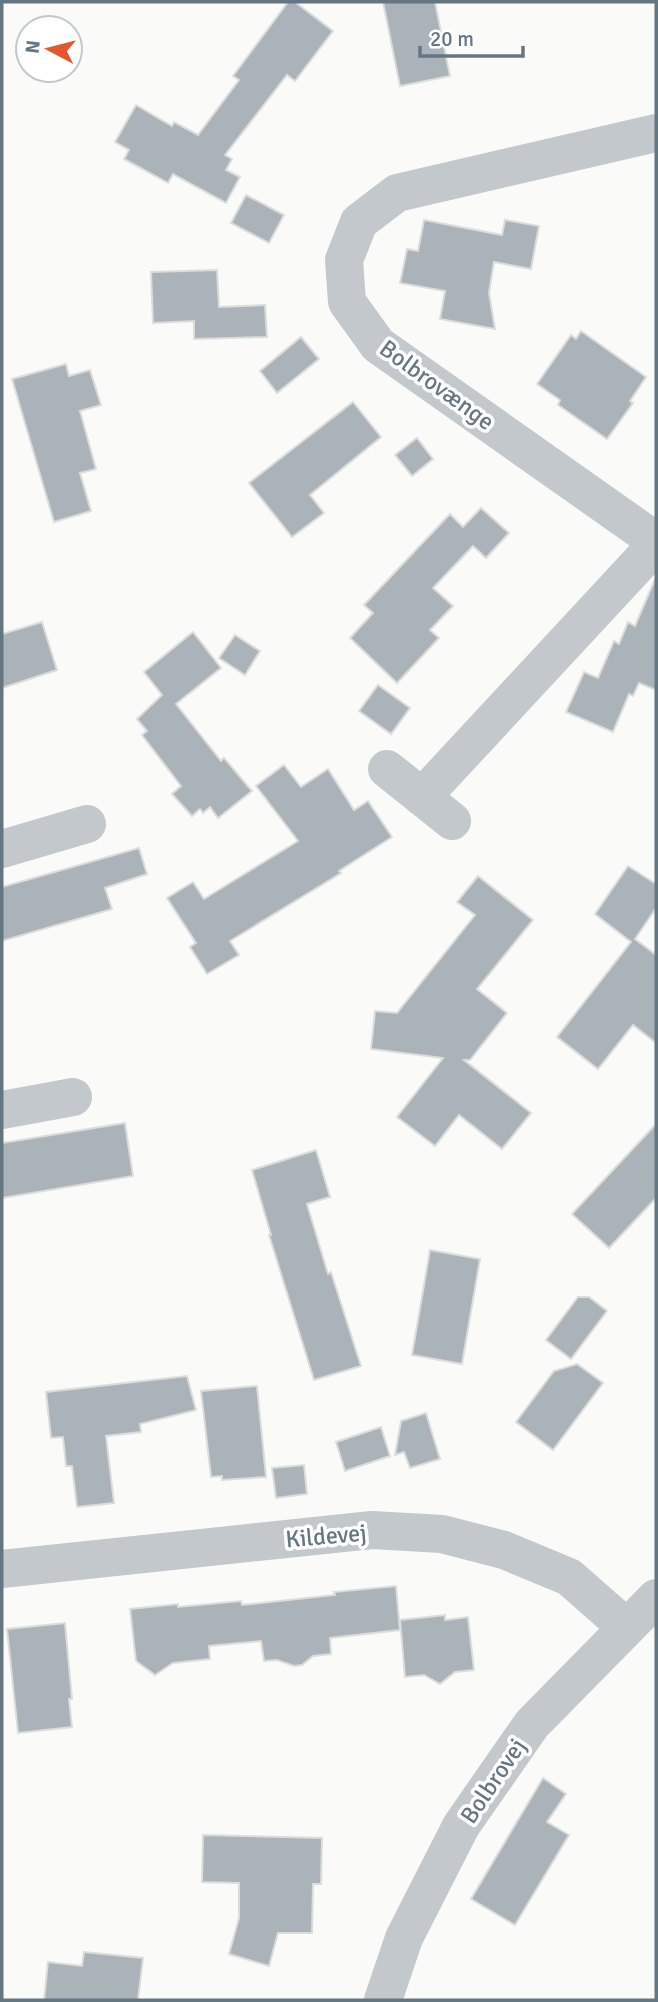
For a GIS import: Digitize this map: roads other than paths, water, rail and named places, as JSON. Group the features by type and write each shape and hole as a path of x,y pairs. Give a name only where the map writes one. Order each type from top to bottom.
{"street":[{"name":"Bolbrovænge","path":"422,797 656,543 378,345 347,302 344,261 359,222 397,193 656,133"},
{"path":"387,769 452,821"},
{"path":"2,849 86,824"},
{"path":"2,1110 73,1097"},
{"name":"Kildevej","path":"2,1569 372,1530 442,1534 504,1550 569,1577 626,1627"},
{"name":"Bolbrovej","path":"383,2000 404,1938 461,1826 532,1724 656,1598"}]}
